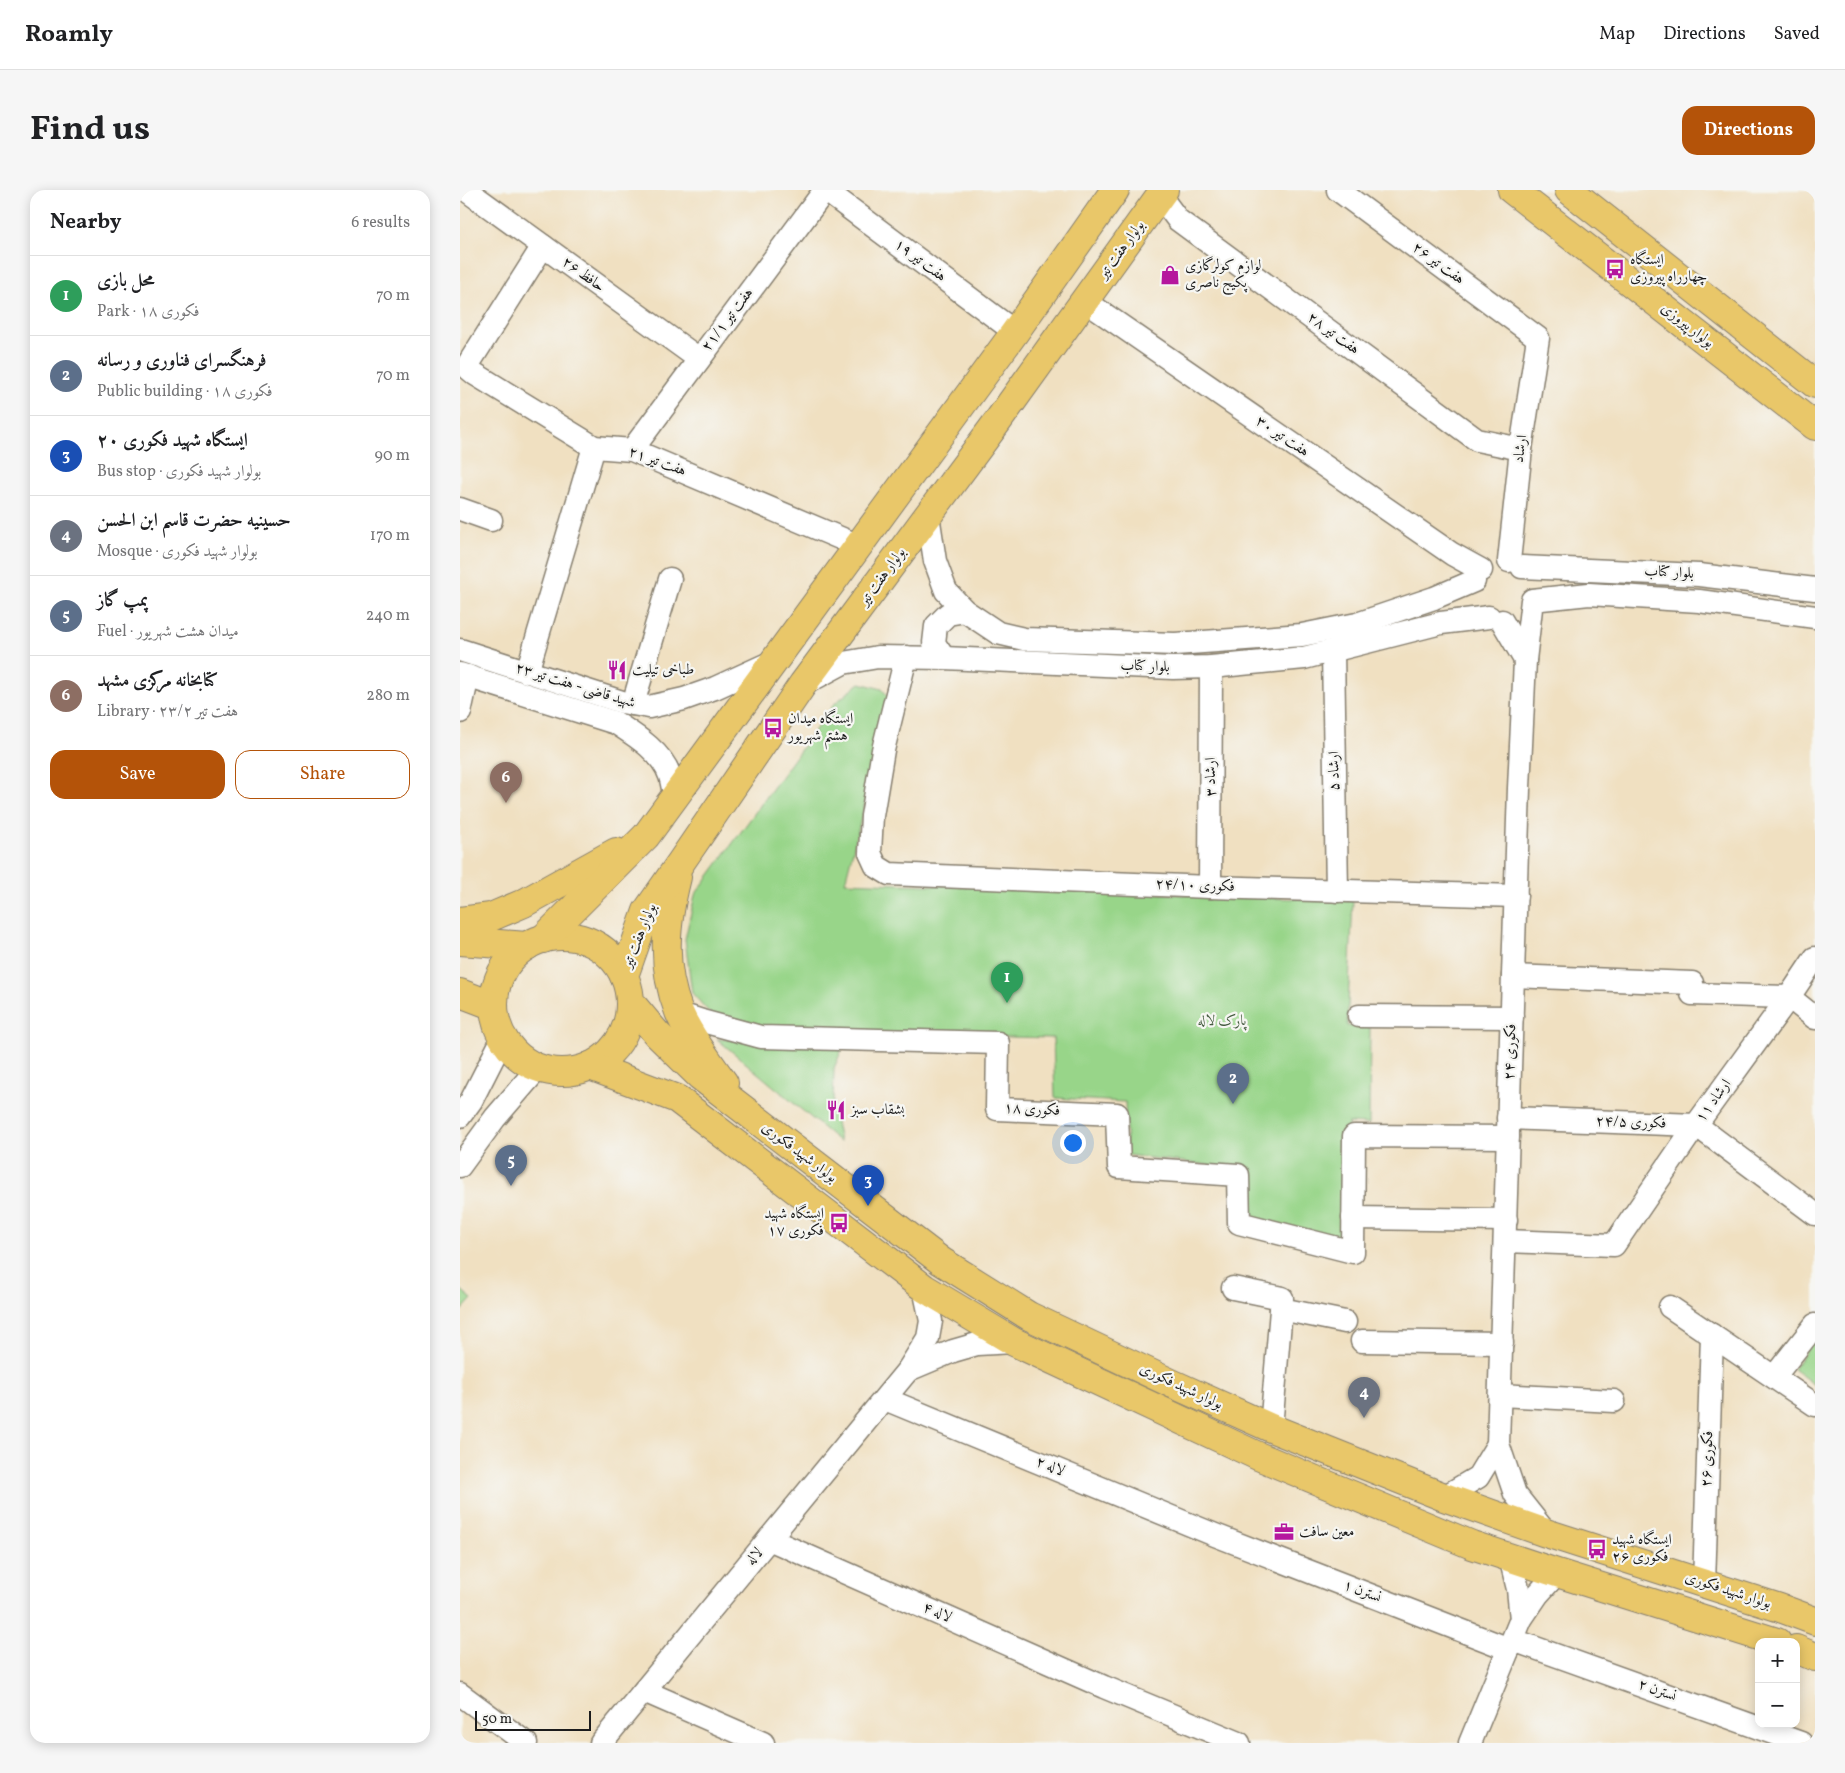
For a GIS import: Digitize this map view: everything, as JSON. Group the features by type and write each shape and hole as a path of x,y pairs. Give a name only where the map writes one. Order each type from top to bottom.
{"main road":[{"path":"460,941 535,943 560,936 580,939 598,947 614,960 627,989 628,1022 620,1040 607,1055 590,1066 573,1071 555,1072 538,1068 519,1056 503,1038 496,1023 494,1006 496,989 502,972 513,957 535,943 646,836 674,795 1015,332 1115,190"},
{"name":"بولوار پیروزی","path":"1512,190 1815,426"},
{"path":"1569,190 1813,382"},
{"name":"بولوار هفت تیر","path":"627,989 647,911 803,684 1085,301 1162,193"},
{"path":"460,921 491,916 524,903 646,836"},
{"path":"681,862 669,911 666,948 670,982 680,1014 706,1059 746,1112"},
{"name":"بولوار شهید فکوری","path":"627,989 657,1034 700,1076 941,1261 1021,1311 1162,1379 1271,1428 1444,1497 1546,1533 1815,1621"},
{"path":"460,993 494,1006"},
{"name":"بولوار شهید فکوری","path":"590,1066 677,1100 924,1288 1014,1342 1258,1456 1472,1545 1764,1638"},
{"path":"677,1100 674,1089 679,1078 689,1074 700,1076"},
{"path":"1800,1650 1815,1657"}],"street":[{"name":"حافظ ۲۶","path":"466,190 699,360"},
{"name":"هفت تیر ۱۹","path":"825,190 1015,332"},
{"name":"هفت تیر ۲۱/۱","path":"632,450 825,190"},
{"name":"هفت تیر ۲۶","path":"1338,190 1538,338"},
{"name":"هفت تیر ۲۸","path":"1162,193 1178,220 1477,440 1521,449"},
{"name":"هفت تیر ۲۱","path":"543,246 469,363 469,369 594,447 632,450 859,546"},
{"name":"هفت تیر ۳۰","path":"1085,301 1444,548 1477,576"},
{"name":"ارشاد","path":"1516,564 1521,449 1538,338"},
{"path":"527,672 594,447"},
{"path":"460,509 491,520"},
{"name":"بلوار کتاب","path":"928,515 935,561 946,591 965,611 998,633 1024,639 1175,644 1302,635 1357,624 1434,598 1477,576"},
{"path":"1495,619 1517,617 1526,610 1532,600 1533,588 1530,577 1516,564 1498,560 1488,564 1477,576 1473,595 1478,608 1495,619 1525,660"},
{"name":"بلوار کتاب","path":"1516,564 1699,574 1815,590"},
{"path":"638,737 647,732 651,725 652,717 641,706 670,579"},
{"name":"بلوار کتاب","path":"1532,600 1589,594 1699,601 1815,616"},
{"name":"فکوری ۲۴","path":"1498,1444 1525,660 1532,600"},
{"path":"944,658 934,644 936,626 948,614 965,611"},
{"name":"بلوار کتاب","path":"803,684 843,663 878,657 1173,668 1211,667 1304,658 1441,623 1495,619"},
{"name":"شهید قاضی - هفت تیر ۲۳","path":"460,650 641,706 684,699 715,688 774,661"},
{"name":"ارشاد ۵","path":"1333,651 1337,891"},
{"name":"فکوری ۲۴/۱۰","path":"906,657 883,750 872,816 870,853 876,866 889,874 1210,887 1516,896"},
{"name":"ارشاد ۳","path":"1210,887 1211,667"},
{"path":"460,712 464,675"},
{"name":"شهید قاضی - هفت تیر ۲۳","path":"464,675 616,723 638,737 661,760 670,774 674,795"},
{"name":"ارشاد ۱۱","path":"1505,1230 1614,1245 1696,1125 1815,958"},
{"path":"1513,976 1789,997 1815,1018"},
{"name":"فکوری ١٨","path":"680,1014 702,1022 761,1036 998,1043 997,1109 1117,1114 1120,1167 1238,1175 1239,1223 1353,1252 1353,1218"},
{"path":"1359,1016 1512,1016"},
{"path":"460,1116 471,1101 503,1038"},
{"path":"460,1166 495,1118 538,1068"},
{"path":"1696,1125 1815,1214"},
{"name":"فکوری ۲۴/۵","path":"1353,1218 1354,1136 1508,1127 1696,1125"},
{"path":"1353,1218 1505,1230"},
{"name":"لاله","path":"601,1743 908,1370 928,1338 931,1321 924,1288"},
{"path":"1233,1288 1345,1322"},
{"path":"1271,1428 1282,1304"},
{"path":"1670,1307 1815,1405"},
{"path":"1774,1377 1815,1325"},
{"name":"فکوری ۲۶","path":"1704,1584 1712,1335"},
{"path":"1362,1341 1502,1343"},
{"name":"لاله","path":"908,1370 953,1351 977,1344 1014,1342"},
{"path":"1500,1395 1614,1400"},
{"name":"لاله ۲","path":"885,1399 1216,1535"},
{"path":"1444,1497 1478,1477 1498,1444"},
{"path":"1498,1444 1514,1494 1546,1533"},
{"name":"نسترن ۱","path":"1216,1535 1511,1644"},
{"name":"لاله ۴","path":"770,1539 1104,1687 1239,1743"},
{"path":"1510,1557 1518,1589 1521,1619"},
{"path":"1477,1741 1521,1619 1538,1594 1557,1573"},
{"name":"نسترن ۲","path":"1511,1644 1801,1743"},
{"path":"644,1691 763,1743"},
{"path":"460,1694 526,1743"}],"green space":[{"name":"پارک لاله","path":"860,683 882,689 891,700 845,882 1353,901 1347,1026 1370,1027 1369,1124 1348,1123 1347,1243 1249,1221 1248,1170 1127,1155 1125,1102 1055,1098 1053,1038 761,1031 716,1020 692,993 685,939 695,895 834,704"},
{"path":"717,1039 843,1047 834,1068 833,1107 840,1142"},
{"path":"460,1289 472,1299 460,1312"},
{"path":"1815,1339 1815,1385 1793,1369"}],"place":[{"name":"ایستگاه چهارراه پیروزی","path":"1615,269"},
{"name":"لوازم کولرگازی پکیج ناصری","path":"1170,275"},
{"name":"طباخی تیلیت","path":"617,670"},
{"name":"ایستگاه میدان هشتم شهریور","path":"773,728"},
{"name":"کتابخانه مرکزی مشهد","path":"506,803"},
{"name":"محل بازی","path":"1007,1003"},
{"name":"فرهنگسرای فناوری و رسانه","path":"1233,1104"},
{"name":"بشقاب سبز","path":"836,1110"},
{"name":"پمپ گاز","path":"511,1186"},
{"name":"ایستگاه شهید فکوری ۲۰","path":"868,1206"},
{"name":"ایستگاه شهید فکوری ۱۷","path":"839,1223"},
{"name":"حسینیه حضرت قاسم ابن الحسن","path":"1364,1418"},
{"name":"معین سافت","path":"1284,1532"},
{"name":"ایستگاه شهید فکوری ۲۶","path":"1597,1549"}]}
